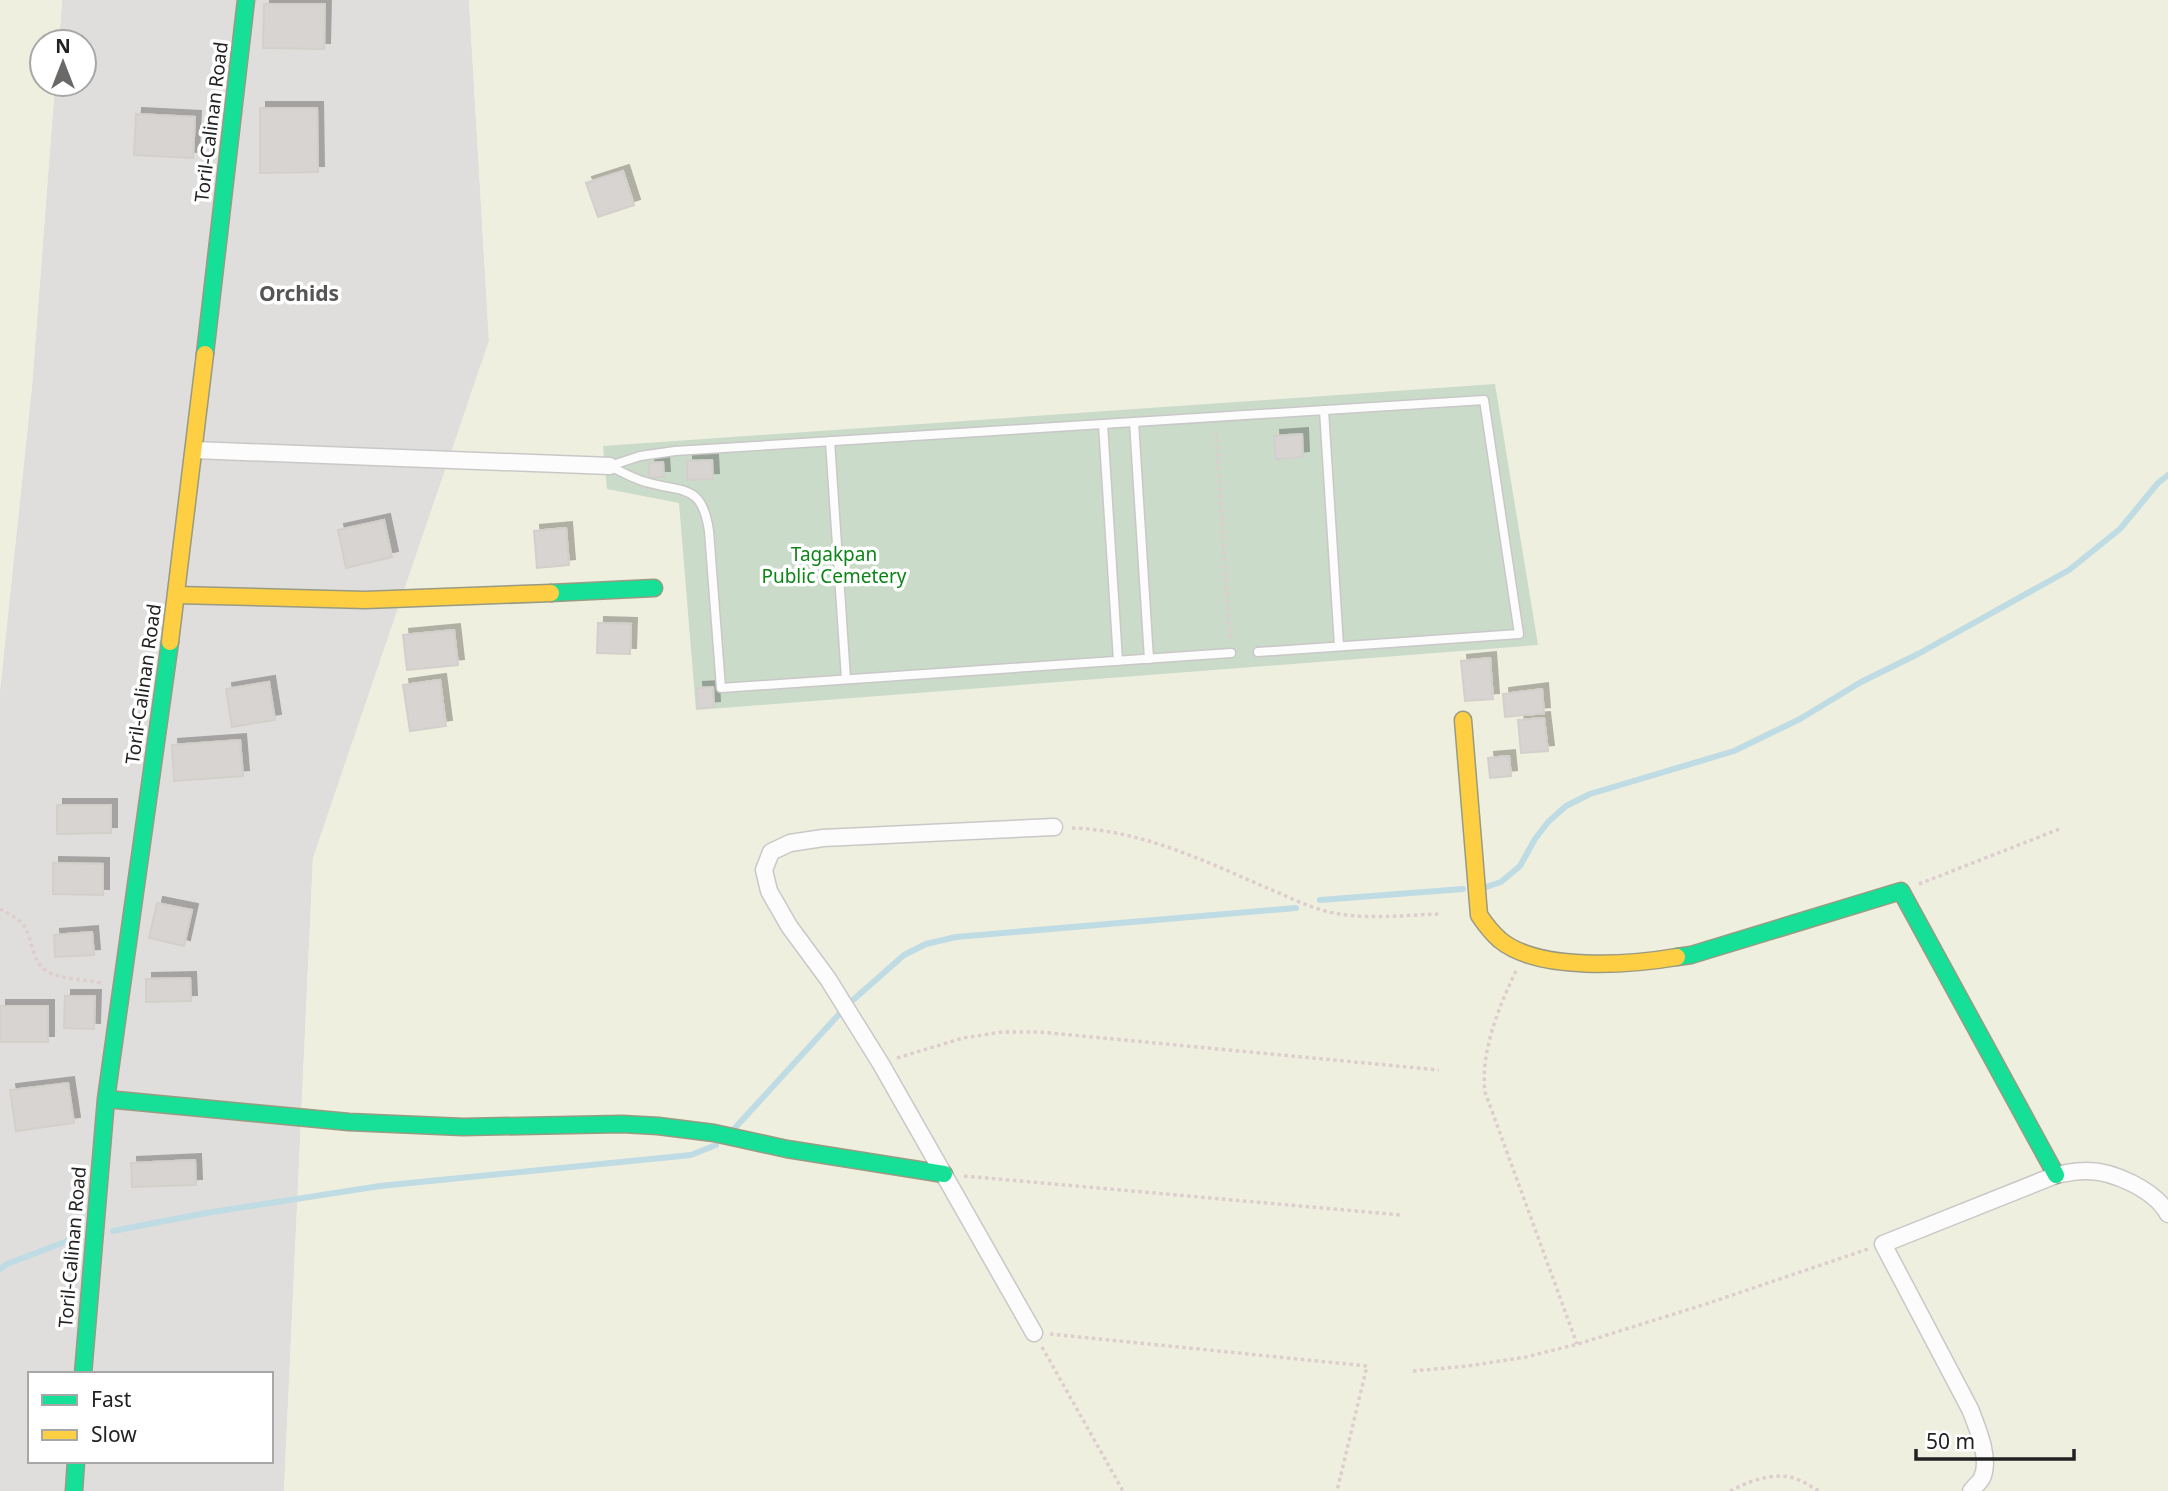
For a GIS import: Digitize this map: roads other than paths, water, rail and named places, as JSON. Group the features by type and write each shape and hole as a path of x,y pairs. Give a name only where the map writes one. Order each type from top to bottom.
{"street":[{"name":"Toril-Calinan Road","path":"83,1372 106,1099 177,596 246,0"},
{"path":"194,450 610,466"},
{"path":"177,596 365,600 654,588"},
{"path":"1463,720 1479,915 1502,942 1525,953 1558,961 1641,963 1691,955 1901,891 2056,1175"},
{"path":"1034,1333 881,1064 828,979 789,926 769,891 764,870 771,852 790,843 823,838 1054,827"},
{"path":"106,1099 362,1123 463,1127 658,1125 944,1174"},
{"path":"1971,1491 1983,1477 1985,1458 1979,1434 1970,1409 1883,1244 2056,1175 2086,1171 2116,1177 2143,1189 2168,1214"},
{"path":"74,1491 76,1463"}],"lane":[{"path":"610,466 657,452 1484,400 1519,634 1258,652"},
{"path":"1324,410 1339,646"},
{"path":"1134,422 1149,659"},
{"path":"1103,424 1118,661"},
{"path":"831,441 846,679"},
{"path":"610,466 643,482 694,495 702,503 709,531 721,688 1231,653"}],"waterway":[{"path":"1486,887 1501,882 1520,866 1548,822 1566,806 1590,794 1734,751 1800,719 1861,682 1918,654 2069,570 2120,529 2158,483 2168,475"},
{"path":"1320,900 1463,889"},
{"path":"853,1000 904,955 926,944 956,937 1296,908"},
{"path":"734,1129 842,1011"},
{"path":"113,1231 206,1213 380,1186 691,1155 716,1145"},
{"path":"0,1269 78,1237"}],"district":[{"name":"Orchids","path":"299,294"}],"park label":[{"name":"Tagakpan Public Cemetery","path":"834,565"}]}
